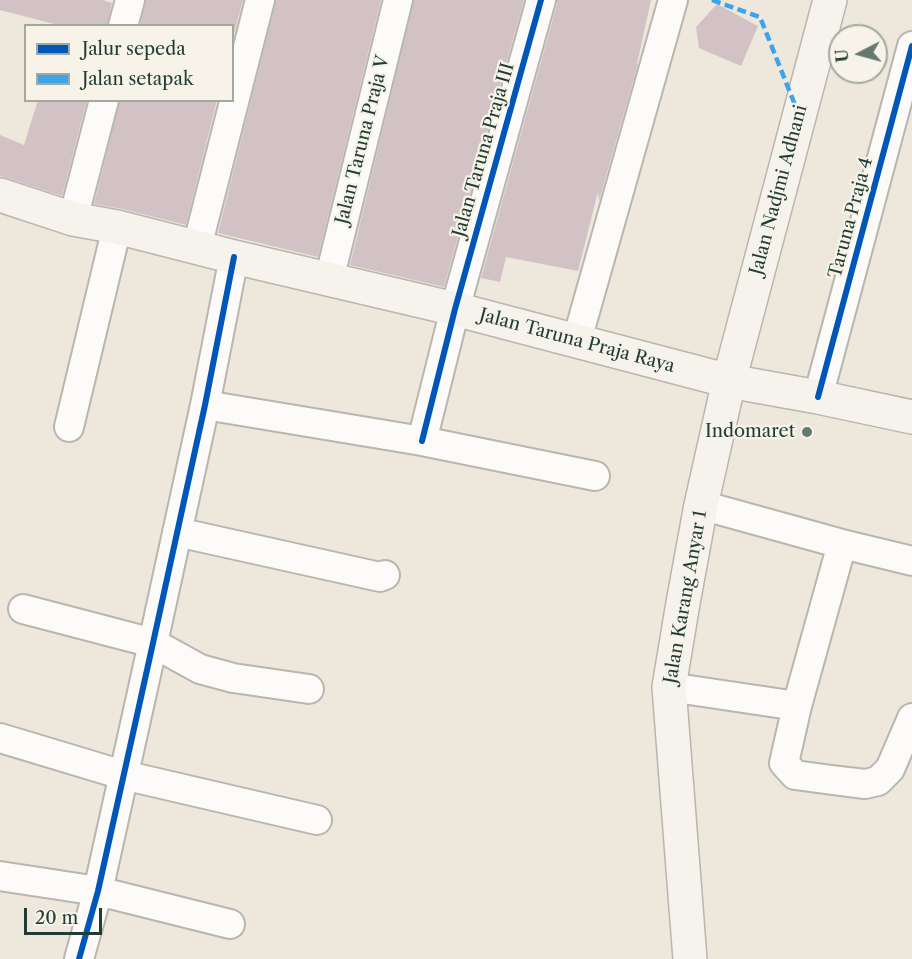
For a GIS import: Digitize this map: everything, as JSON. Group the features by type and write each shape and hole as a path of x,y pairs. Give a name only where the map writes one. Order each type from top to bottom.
{"main road":[{"name":"Jalan Nadjmi Adhani","path":"729,381 830,0"},
{"name":"Jalan Taruna Praja Raya","path":"0,195 73,219 117,227 234,258 455,309 729,381 912,417"},
{"name":"Jalan Karang Anyar 1","path":"690,959 669,687 701,505 729,381"}],"street":[{"path":"124,24 130,0"},
{"path":"234,102 260,0"},
{"name":"Jalan Taruna Praja V","path":"329,280 398,0"},
{"name":"Jalan Taruna Praja III","path":"422,441 455,309 541,0"},
{"path":"577,340 673,0"},
{"name":"Taruna Praja 4","path":"818,397 910,60"},
{"path":"73,219 103,102"},
{"path":"197,247 234,102"},
{"path":"69,427 117,227"},
{"path":"79,959 98,891 153,643 205,405 234,258"},
{"path":"205,405 422,441 595,476"},
{"path":"701,505 912,561"},
{"path":"177,532 380,577 386,575"},
{"path":"842,544 796,706 784,763 795,775 865,783 878,781 890,769 912,718"},
{"path":"23,609 153,643 200,669 233,678 309,689"},
{"path":"669,687 796,706"},
{"path":"0,738 123,775 317,820"},
{"path":"0,876 98,891 231,924"}],"building":[{"path":"0,0 103,0 112,3 107,24 54,24 0,10"},
{"path":"146,0 243,0 234,34 234,24 140,24"},
{"path":"276,0 381,0 318,257 218,233"},
{"path":"414,0 524,0 444,287 350,265"},
{"path":"557,0 651,0 638,64 599,201 598,192 578,271 506,257 500,282 481,278 557,4"},
{"path":"717,4 758,26 741,66 699,48 696,27"},
{"path":"37,102 86,102 62,196 0,176 0,135 24,145"},
{"path":"120,102 217,102 186,225 94,204"}],"marked path":[{"path":"712,0 760,17 799,115"}],"cycle path":[{"path":"422,441 455,309 541,0"},
{"path":"818,397 912,46"},
{"path":"79,959 98,891 153,643 205,405 234,257"}],"place":[{"name":"Indomaret","path":"807,432"}]}
